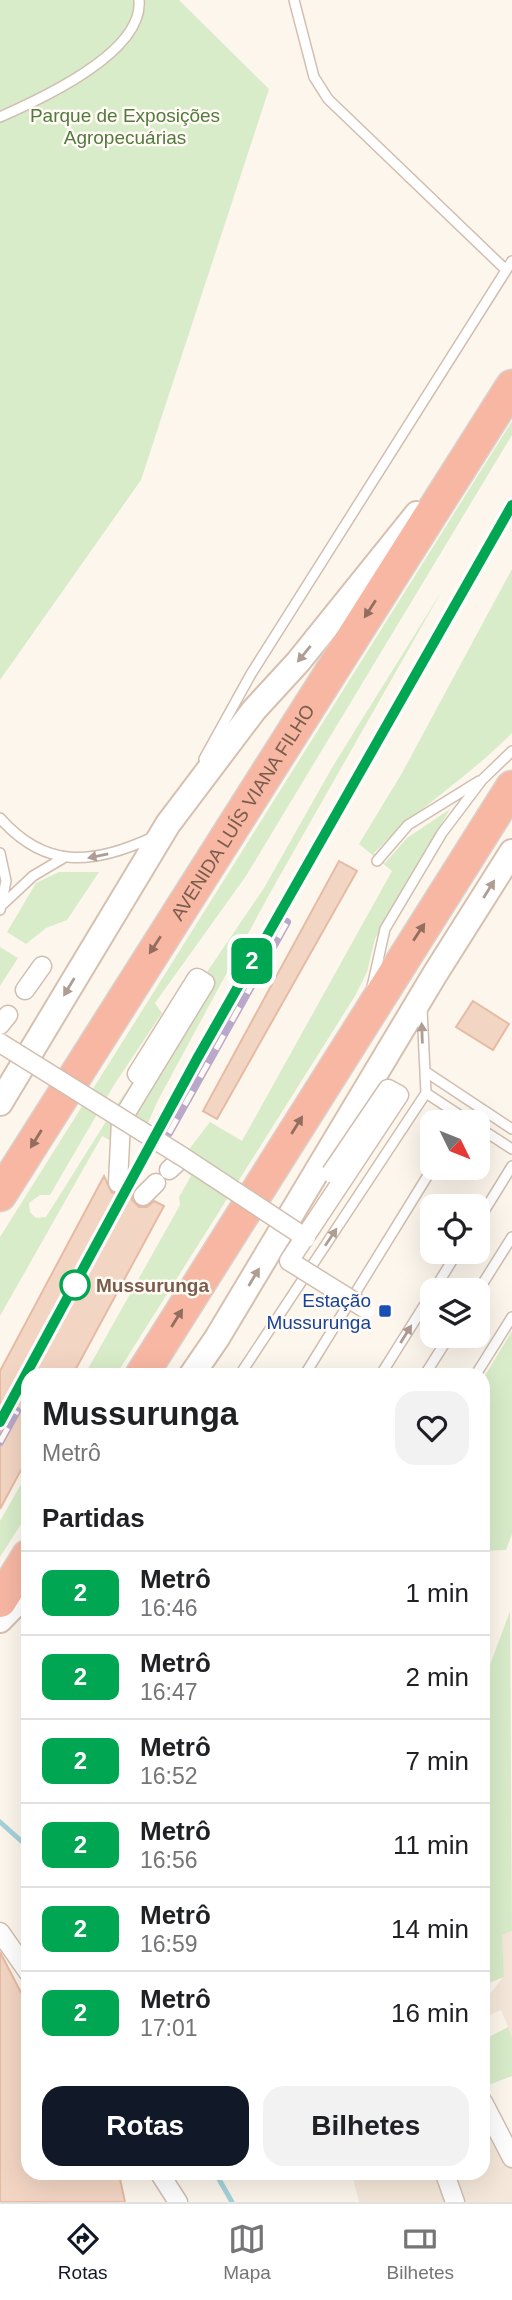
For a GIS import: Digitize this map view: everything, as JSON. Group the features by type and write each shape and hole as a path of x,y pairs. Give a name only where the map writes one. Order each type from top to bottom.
{"highway":[{"name":"AVENIDA LUÍS VIANA FILHO","path":"0,1195 132,982 512,386"},
{"path":"146,1368 369,1010 497,783"},
{"path":"0,1601 21,1567"}],"main road":[{"name":"AVENIDA LUÍS VIANA FILHO","path":"0,1103 165,828 254,710 298,662 485,429"},
{"path":"196,1368 512,852"},
{"path":"0,1619 21,1598"}],"street":[{"path":"25,990 42,966"},
{"path":"118,1184 121,1121 205,983 197,978 136,1074 142,1077 180,1014"},
{"path":"0,1043 121,1121 183,1157 306,1238"},
{"path":"363,1315 366,1309 289,1261 399,1095 388,1089 331,1173 335,1176 388,1100"},
{"path":"169,1170 183,1157"},
{"path":"143,1196 156,1183"},
{"path":"0,1932 21,1962"},
{"path":"490,2116 512,2158"},
{"path":"164,2180 178,2202"},
{"path":"447,2180 455,2202"}],"lane":[{"path":"0,117 76,77 116,49 131,34 141,13 139,0"},
{"path":"293,0 314,77 328,99 506,270"},
{"path":"0,818 38,850 65,857 86,858 108,854 165,828 251,674 512,261"},
{"path":"369,1010 377,955 385,929 442,833 462,808 497,783 512,751"},
{"path":"377,861 408,825 450,797 497,783"},
{"path":"450,797 456,798 462,808"},
{"path":"0,853 6,881 1,907"},
{"path":"1,907 33,876 65,857"},
{"path":"244,1368 426,1093 421,1026 423,1005 435,974"},
{"path":"426,1072 512,1129"},
{"path":"426,1093 451,1110"},
{"path":"490,1134 512,1149"},
{"path":"490,1201 512,1166"},
{"path":"309,1368 425,1180"},
{"path":"486,1278 512,1237"},
{"path":"385,1368 420,1312"},
{"path":"480,1368 512,1317"},
{"path":"429,1368 442,1348"}],"shaded area":[{"path":"512,1931 512,2037 501,2010 490,2015 490,1994 503,1977 502,1934"},
{"path":"490,2122 512,2168 512,2202 359,2202 354,2180 490,2180"}],"green space":[{"name":"Parque de Exposições Agropecuárias","path":"0,0 179,0 269,89 141,480 0,680"},
{"path":"512,421 512,435 246,876 155,1003 162,1013 114,1085 50,1195 40,1195 29,1203 30,1212 36,1218 46,1217 110,1115 264,888 333,766 443,589 270,893 157,1102 141,1140 119,1131 113,1142 102,1136 0,1316 0,1237"},
{"path":"512,569 512,733 374,853 385,863 407,838 450,809 375,939 367,972 355,996 120,1368 88,1368 180,1205 179,1197 191,1176 177,1165 210,1122 242,1141 392,871 359,844 402,773"},
{"path":"59,872 99,872 67,920 46,928 26,944 7,932 36,883"},
{"path":"0,947 18,958 0,986"},
{"path":"512,1331 512,1534 506,1550 490,1551 490,1368"},
{"path":"21,1484 21,1524 0,1557 0,1521"},
{"path":"510,1611 512,1931 502,1935 504,1977 490,1982 490,1665"},
{"path":"508,2027 512,2037 512,2076 490,2084 490,2036"}],"building":[{"path":"339,861 357,871 217,1119 203,1111"},
{"path":"473,1001 509,1024 493,1050 456,1027"},
{"name":"Mussurunga","path":"104,1176 112,1193 123,1193 128,1188 133,1191 132,1200 139,1207 147,1207 154,1201 164,1206 76,1368 21,1368 21,1470 0,1509 0,1371"},
{"path":"0,1952 21,1992 21,2180 120,2180 125,2202 0,2202"}],"waterway":[{"path":"0,1822 21,1841"},
{"path":"219,2180 232,2202"}],"railway":[{"path":"29,1368 198,1057 512,505"},
{"path":"169,1133 287,922"},
{"path":"0,1422 21,1383"},
{"path":"0,1442 17,1411"}],"metro line":[{"name":"2","path":"30,1368 198,1057 512,505"},
{"name":"2","path":"0,1422 21,1384"}],"place":[{"name":"Mussurunga","path":"75,1285"},
{"name":"Estação Mussurunga","path":"385,1311"}]}
